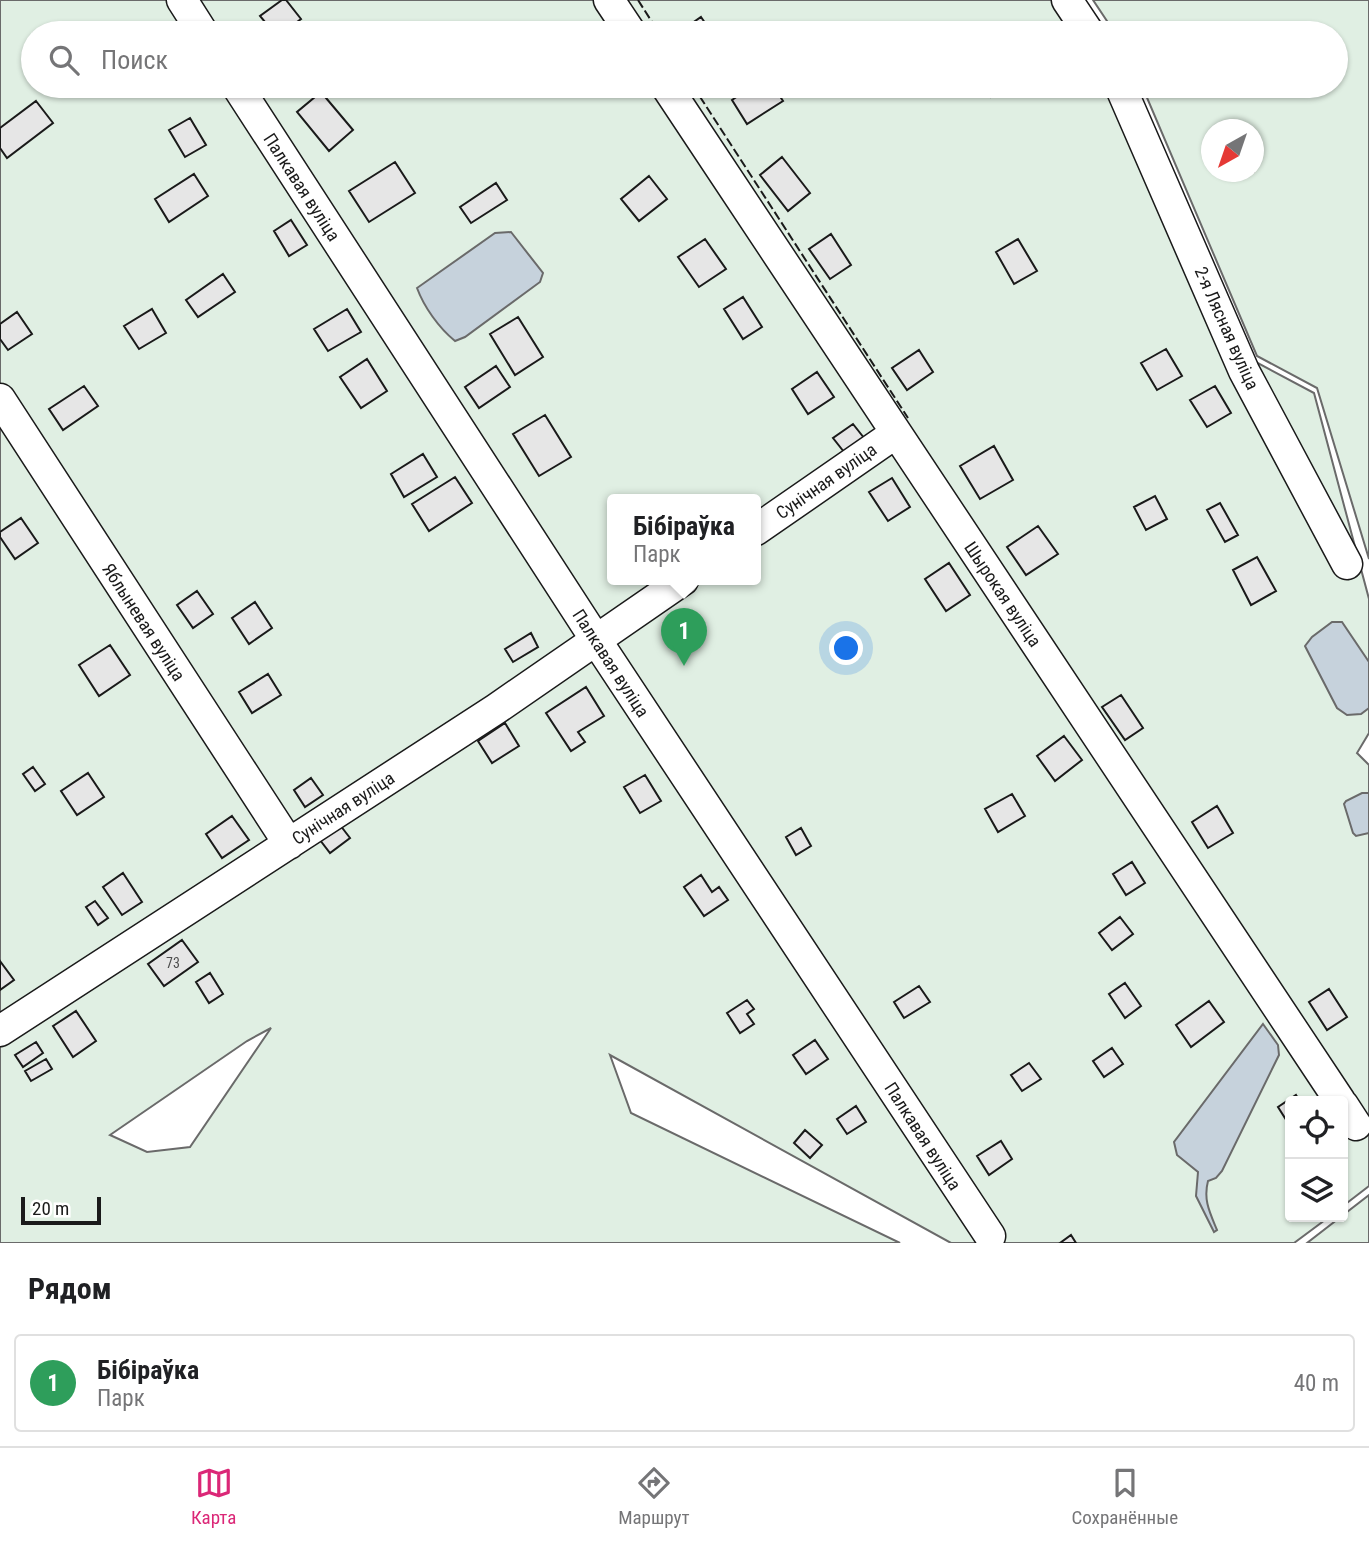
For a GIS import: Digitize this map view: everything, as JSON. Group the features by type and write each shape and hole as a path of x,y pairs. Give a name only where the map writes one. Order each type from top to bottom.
{"lane":[{"path":"182,0 195,21"},
{"path":"609,0 623,21"},
{"path":"1067,0 1081,21"},
{"name":"Палкавая вуліца","path":"245,98 596,640 990,1236"},
{"name":"Шырокая вуліца","path":"674,98 1337,1096"},
{"name":"2-я Лясная вуліца","path":"1125,98 1244,371 1347,564"},
{"name":"Яблыневая вуліца","path":"0,399 289,844"},
{"name":"Сунічная вуліца","path":"761,527 897,433"},
{"name":"Сунічная вуліца","path":"0,1031 496,709 676,585"}],"green space":[{"path":"0,0 1084,0 1099,21 21,21 21,98 1140,98 1252,360 1314,393 1369,599 1369,733 1357,753 1369,765 1369,1186 1348,1202 1348,1096 1285,1096 1285,1222 1322,1222 1294,1243 951,1243 610,1055 631,1113 900,1243 0,1243","holes":["271,1028 190,1147 147,1152 110,1135 247,1041"]},
{"path":"1093,0 1369,0 1369,559 1317,388 1257,356 1147,98 1348,98 1348,21 1107,21"},
{"path":"1369,1195 1369,1243 1307,1243 1334,1222 1348,1222 1348,1211"}],"shaded area":[{"path":"511,232 543,273 540,282 465,337 455,341 433,317 417,288 495,233"},
{"path":"1332,622 1342,622 1369,662 1369,708 1361,714 1347,715 1337,708 1305,646"},
{"path":"1362,793 1369,793 1369,833 1356,836 1344,804"},
{"path":"1263,1024 1278,1045 1279,1055 1222,1171 1216,1178 1208,1181 1207,1200 1217,1230 1214,1232 1196,1196 1198,1172 1177,1155 1174,1142"}],"building":[{"path":"286,0 301,19 264,21 260,16"},
{"path":"314,98 326,98 353,130 329,151 297,112"},
{"path":"781,98 783,101 747,124 732,100"},
{"path":"36,101 53,123 7,158 0,148 0,128"},
{"path":"190,118 206,145 185,157 169,130"},
{"path":"782,157 810,193 788,211 760,175"},
{"path":"395,162 415,193 369,222 349,191"},
{"path":"194,174 208,196 169,222 155,199"},
{"path":"649,176 667,199 639,221 621,199"},
{"path":"496,183 507,200 471,223 460,207"},
{"path":"291,220 307,245 289,256 274,231"},
{"path":"831,234 851,265 830,279 809,249"},
{"path":"705,239 726,269 699,287 678,257"},
{"path":"1018,239 1037,271 1014,284 996,252"},
{"path":"223,274 235,292 198,317 186,300"},
{"path":"743,297 762,327 743,339 724,309"},
{"path":"152,309 166,333 139,349 124,326"},
{"path":"347,309 361,332 328,351 314,329"},
{"path":"17,312 32,334 8,350 0,339 0,324"},
{"path":"518,317 543,357 515,375 490,334"},
{"path":"1166,349 1182,376 1157,390 1141,363"},
{"path":"919,350 933,372 907,390 892,368"},
{"path":"367,359 387,391 361,408 340,377"},
{"path":"496,366 510,387 479,408 465,387"},
{"path":"817,372 834,397 808,414 792,389"},
{"path":"84,386 98,406 63,430 49,409"},
{"path":"1215,386 1231,413 1207,427 1190,400"},
{"path":"545,415 571,457 539,476 513,434"},
{"path":"853,424 868,443 848,457 833,438"},
{"path":"994,446 1013,480 980,499 960,466"},
{"path":"423,454 437,477 404,497 391,474"},
{"path":"455,477 472,503 429,531 412,504"},
{"path":"892,478 910,507 888,521 869,492"},
{"path":"1155,496 1167,519 1146,530 1134,507"},
{"path":"1220,503 1238,535 1225,542 1207,510"},
{"path":"21,518 38,543 15,559 0,537 0,532"},
{"path":"1038,526 1058,554 1026,575 1007,547"},
{"path":"1257,557 1276,591 1251,605 1233,570"},
{"path":"949,563 970,595 946,611 925,579"},
{"path":"197,591 213,614 193,628 177,605"},
{"path":"255,602 272,628 249,644 232,618"},
{"path":"531,633 538,647 513,662 505,649"},
{"path":"110,645 130,675 99,696 79,665"},
{"path":"268,674 281,695 252,713 239,692"},
{"path":"586,687 604,716 578,732 585,742 571,751 546,713"},
{"path":"1121,695 1143,728 1125,740 1102,707"},
{"path":"505,723 519,746 492,763 478,741"},
{"path":"1064,736 1082,760 1055,781 1037,756"},
{"path":"33,767 45,784 35,791 23,774"},
{"path":"88,773 104,797 77,815 61,791"},
{"path":"645,775 661,801 640,813 624,787"},
{"path":"311,778 323,795 305,807 294,790"},
{"path":"1012,794 1025,816 998,832 985,809"},
{"path":"1217,806 1233,833 1208,848 1192,822"},
{"path":"232,816 249,840 222,858 206,834"},
{"path":"340,825 350,838 330,853 320,840"},
{"path":"801,828 811,846 796,855 786,837"},
{"path":"1132,862 1145,883 1126,895 1113,874"},
{"path":"123,873 142,902 122,915 103,887"},
{"path":"701,875 712,892 719,887 728,900 704,916 684,887"},
{"path":"95,901 108,918 98,925 86,907"},
{"path":"1120,917 1133,934 1112,950 1099,933"},
{"path":"182,940 198,962 164,986 148,964"},
{"path":"0,961 14,980 0,990"},
{"path":"210,973 223,994 209,1003 196,982"},
{"path":"1125,983 1141,1006 1125,1018 1109,994"},
{"path":"919,986 930,1002 904,1018 894,1002"},
{"path":"1329,989 1347,1017 1327,1030 1309,1002"},
{"path":"747,1000 754,1009 747,1014 754,1024 740,1033 727,1013"},
{"path":"1209,1001 1224,1022 1191,1047 1176,1025"},
{"path":"76,1011 96,1041 73,1057 53,1026"},
{"path":"815,1040 828,1059 806,1074 793,1055"},
{"path":"36,1042 43,1053 23,1067 15,1055"},
{"path":"1112,1048 1123,1064 1104,1077 1093,1061"},
{"path":"46,1059 52,1069 31,1081 25,1071"},
{"path":"1029,1063 1041,1079 1022,1091 1011,1075"},
{"path":"1285,1102 1285,1118 1278,1107"},
{"path":"856,1106 866,1122 847,1134 837,1119"},
{"path":"805,1130 822,1145 810,1158 794,1143"},
{"path":"1001,1141 1012,1159 989,1175 977,1156"},
{"path":"1071,1235 1076,1243 1060,1243"}],"fence":[{"path":"638,0 651,21"},
{"path":"701,98 908,418"}],"place":[{"name":"Бібіраўка","path":"684,666"}]}
